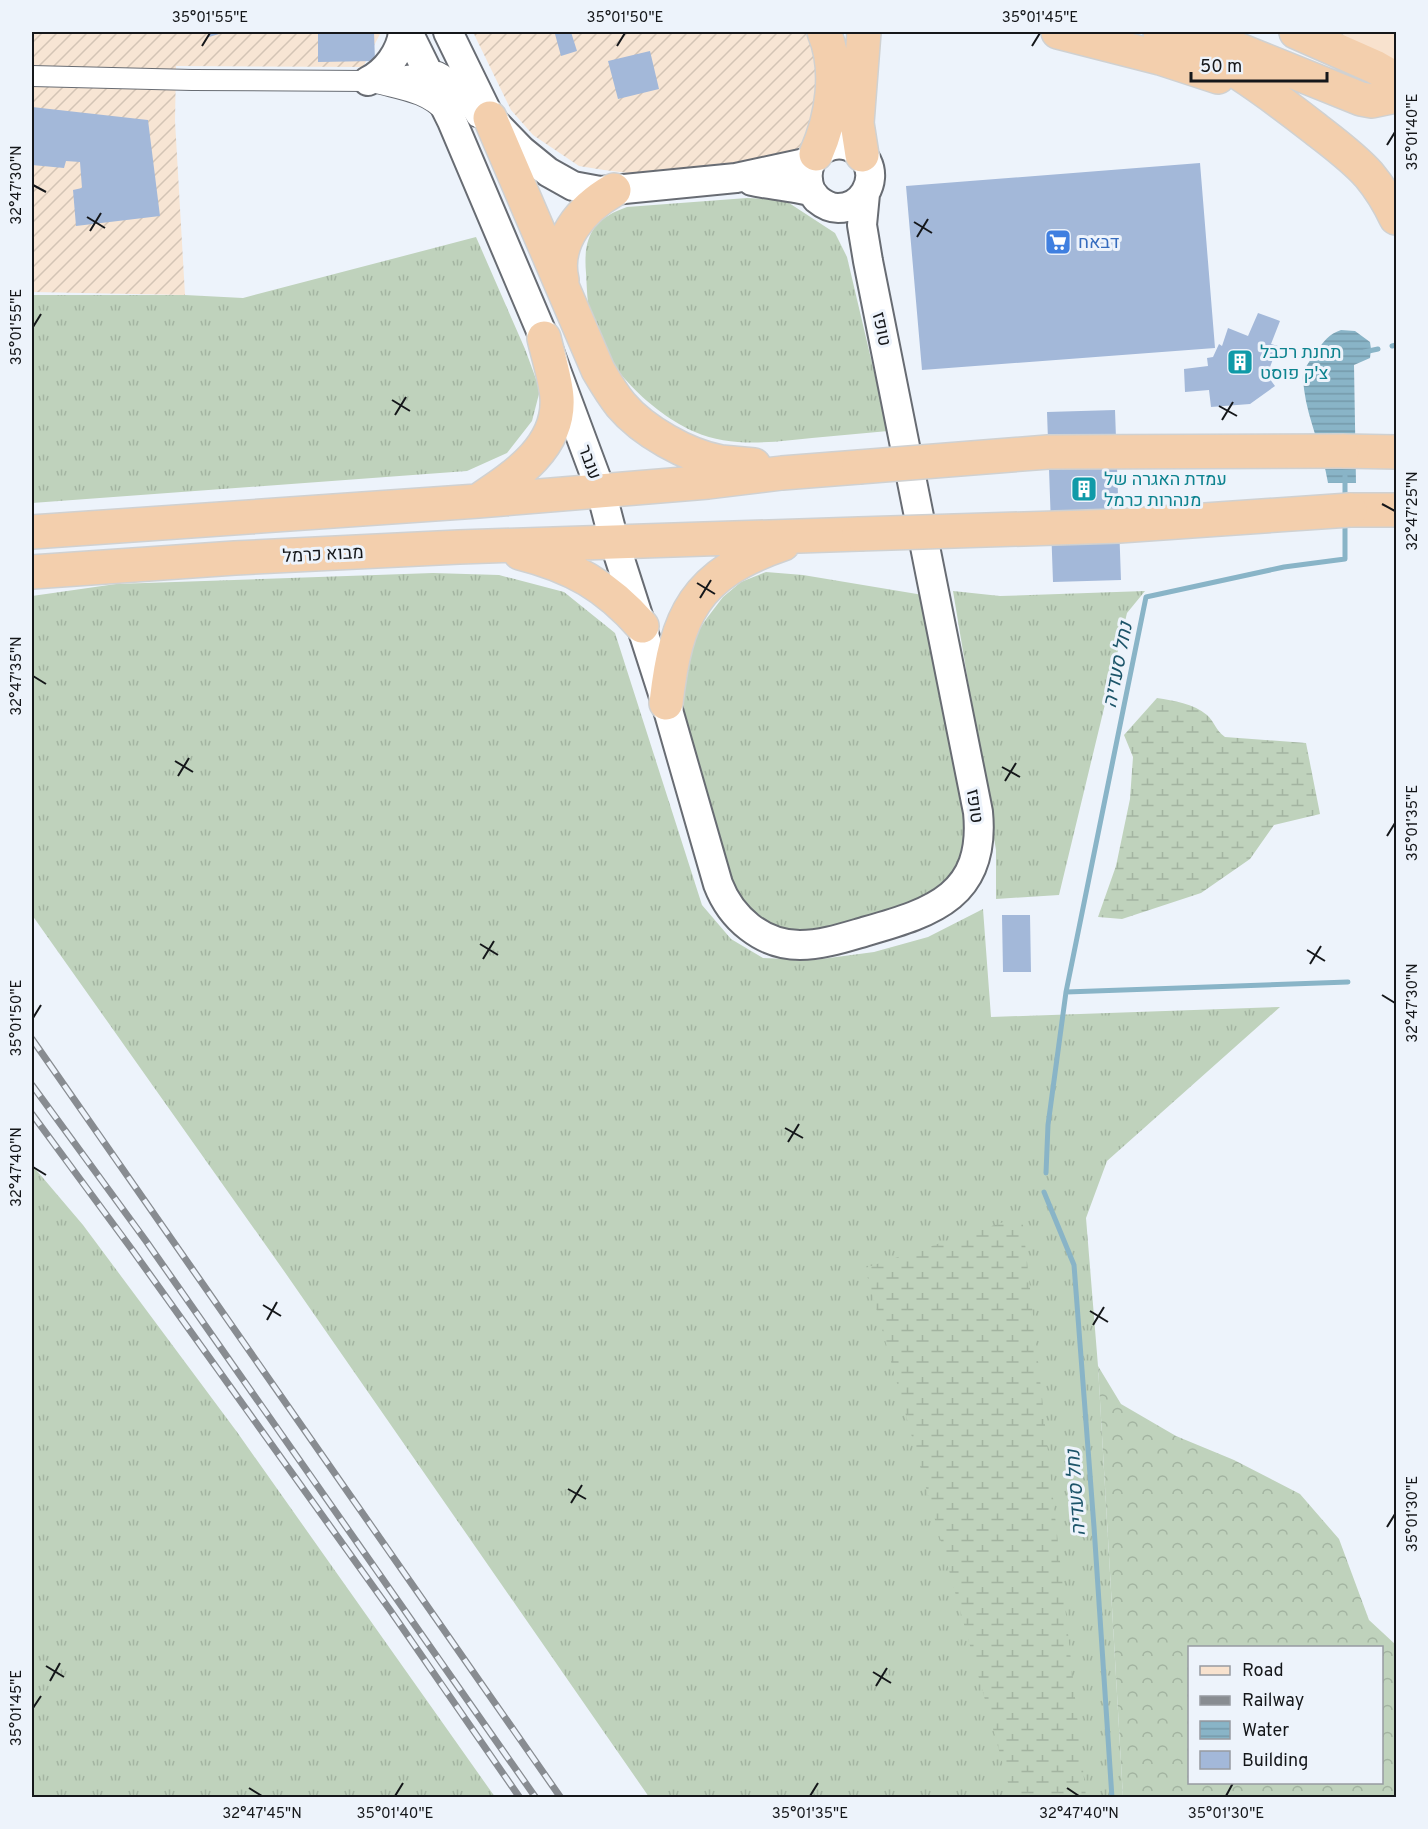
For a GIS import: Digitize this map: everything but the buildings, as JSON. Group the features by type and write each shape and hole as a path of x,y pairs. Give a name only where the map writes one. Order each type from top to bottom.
{"highway":[{"path":"813,158 822,139 832,92 831,62 828,41 824,32"},
{"path":"862,154 857,123 864,32"},
{"path":"1059,32 1196,69 1254,91 1290,110"},
{"path":"1160,32 1201,50 1290,110 1361,167 1396,218"},
{"path":"1191,32 1212,38 1361,99 1372,101 1396,96"},
{"path":"1296,32 1375,67 1396,79"},
{"path":"490,118 598,370 610,391 632,416 644,427 687,452 720,462 812,470"},
{"path":"564,291 561,273 562,253 566,238 578,219 614,190"},
{"path":"478,501 521,471 544,446 550,434 557,397 544,338"},
{"path":"32,532 478,501 708,482 782,472 1048,452 1396,452"},
{"name":"מבוא כרמל","path":"32,572 235,558 492,546 1119,526 1350,510 1396,510"},
{"path":"666,703 675,645 681,626 696,598 723,573 751,556 809,535"},
{"path":"492,546 549,560 574,571 615,598 642,626"}],"main road":[{"path":"1359,32 1380,41 1396,52"}],"street":[{"path":"368,81 378,76 389,64 404,32"},
{"name":"ענבר","path":"408,32 452,121 544,338 601,491 614,541 666,703"},
{"path":"448,32 490,118 521,150 560,180 573,186 614,190 736,178 813,158"},
{"path":"32,76 368,81 438,72 445,75 461,93 520,187"},
{"path":"368,81 431,99 452,121"},
{"path":"736,178 819,199 837,208 848,207 865,194 869,185 868,164 862,154 854,148 844,145 824,148 813,158 807,172 807,183 819,199 841,219 856,238 868,261"},
{"name":"טופז","path":"666,703 711,864 723,897 730,908 754,932 788,944 800,945 833,940 900,921 934,907 949,897 970,871 980,826 978,812 868,261 862,225 865,194"}],"shaded area":[{"path":"32,32 381,32 363,67 176,66 175,121 185,295 32,292"},
{"path":"473,32 812,32 827,69 808,143 792,151 758,161 628,173 579,166 533,135 511,110"}],"green space":[{"path":"747,198 773,199 789,203 835,233 847,257 888,431 768,442 738,442 709,437 679,424 646,400 617,370 606,353 591,318 585,261 588,240 598,224 605,217 627,207"},
{"path":"476,237 525,349 540,390 532,421 507,453 467,471 32,503 32,295 185,295 243,298"},
{"path":"766,572 803,575 923,595 967,814 964,853 951,878 928,897 830,929 790,932 761,921 733,891 677,700 693,638 723,597 741,582"},
{"path":"433,573 499,575 564,592 615,633 702,905 731,939 763,958 814,960 874,952 928,937 983,909 991,1017 1280,1007 1107,1161 1086,1218 1098,1366 1123,1797 649,1797 284,1271 32,915 32,596 116,584"},
{"path":"953,591 1000,596 1145,591 1127,613 1059,895 996,899 996,850"},
{"path":"1157,698 1183,703 1202,711 1225,737 1306,743 1320,814 1274,825 1250,859 1201,893 1122,919 1098,917 1116,866 1130,799 1133,757 1124,735"},
{"path":"32,1165 83,1225 237,1432 495,1797 32,1797"},
{"path":"1022,1216 1086,1797 1012,1797 865,1268"},
{"path":"1098,1366 1121,1404 1176,1436 1234,1460 1300,1494 1339,1539 1369,1620 1396,1645 1396,1797 1123,1797"}],"water":[{"path":"1341,330 1355,331 1370,342 1371,349 1370,358 1354,365 1356,483 1328,483 1306,401 1303,380 1305,369 1322,344"}],"waterway":[{"name":"נחל סעדיה","path":"1392,346 1396,345"},
{"name":"נחל סעדיה","path":"1364,352 1378,349"},
{"name":"נחל סעדיה","path":"1345,476 1345,500"},
{"name":"נחל סעדיה","path":"1046,1173 1048,1125 1066,992 1146,597 1284,567 1345,559 1345,521"},
{"path":"1066,992 1348,982"},
{"name":"נחל סעדיה","path":"1044,1192 1074,1265 1112,1798"}],"railway":[{"path":"32,1039 561,1798"},
{"path":"32,1085 146,1241 536,1798"},
{"path":"32,1114 390,1610 520,1798"}],"place":[{"name":"דבאח","path":"1058,242"},
{"name":"תחנת רכבל צ'ק פוסט","path":"1240,362"},
{"name":"עמדת האגרה של מנהרות כרמל","path":"1084,489"}]}
